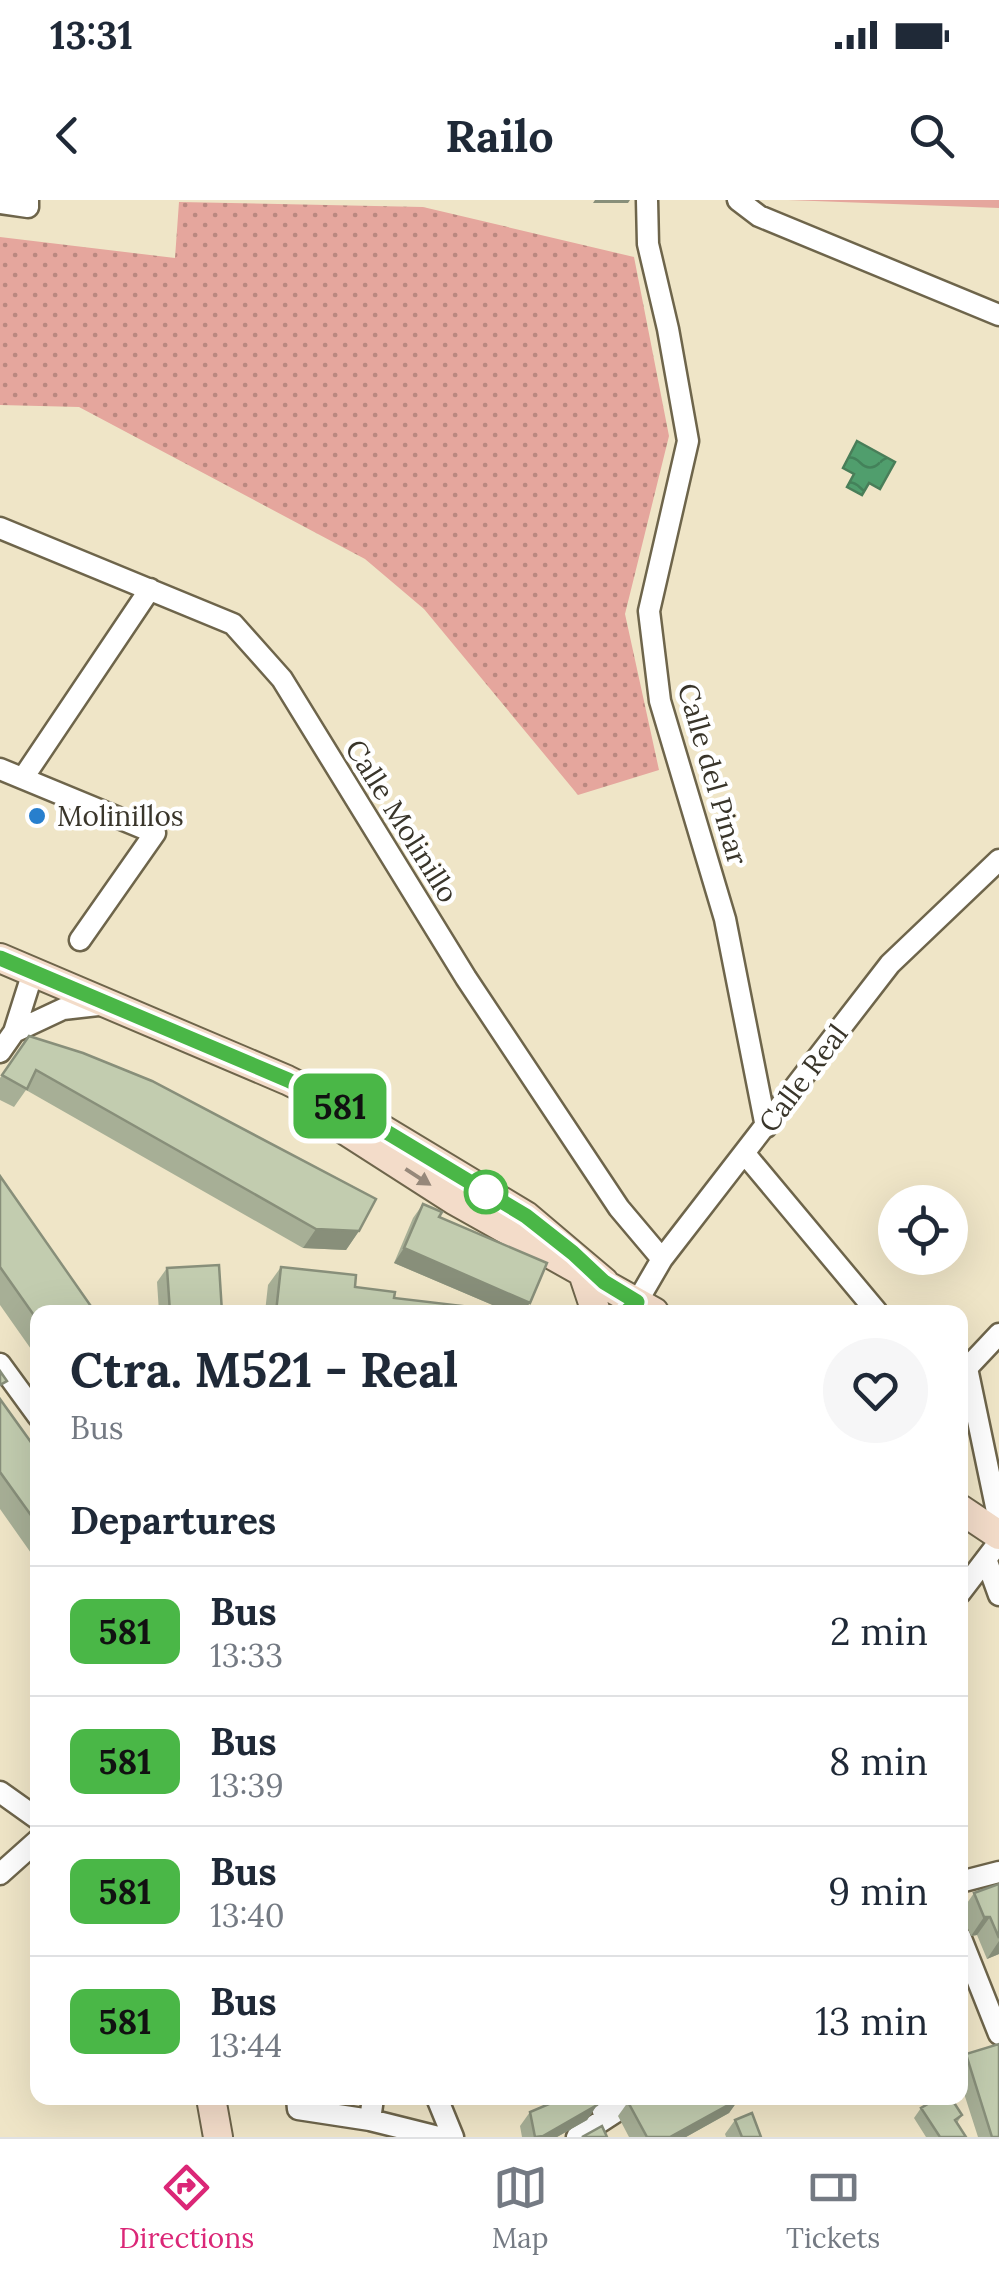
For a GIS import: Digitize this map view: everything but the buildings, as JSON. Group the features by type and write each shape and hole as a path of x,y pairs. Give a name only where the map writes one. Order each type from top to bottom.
{"main road":[{"path":"0,958 216,1052 454,1200 594,1278 633,1305"},
{"path":"594,1278 596,1305"},
{"path":"968,1517 995,1545"},
{"path":"212,2105 218,2137"}],"street":[{"path":"0,203 28,207 28,200"},
{"name":"Calle del Pinar","path":"647,200 648,244 688,441 650,612 660,702 725,919 766,1127"},
{"path":"738,200 759,216 999,315"},
{"name":"Calle Molinillo","path":"0,528 233,624 282,679 466,978 618,1208 662,1259"},
{"path":"23,778 150,589"},
{"path":"0,768 156,833 80,940"},
{"name":"Calle Real","path":"641,1305 662,1259 890,964 999,860"},
{"path":"0,1052 14,1032 33,972"},
{"path":"14,1032 62,1009 109,1004"},
{"path":"745,1154 871,1305"},
{"path":"968,1362 999,1334"},
{"path":"0,1364 30,1405"},
{"path":"968,1379 993,1461 999,1521"},
{"path":"968,1581 995,1545"},
{"path":"995,1545 999,1596"},
{"path":"0,1792 30,1813"},
{"path":"0,1874 30,1847"},
{"path":"968,1880 999,1872"},
{"path":"968,1956 999,2034"},
{"path":"298,2105 298,2109 370,2120 438,2137"},
{"path":"370,2120 372,2105"},
{"path":"440,2105 452,2137"},
{"path":"576,2137 602,2108"}],"shaded area":[{"path":"788,200 999,200 999,208"},
{"path":"179,202 423,207 634,257 669,436 625,614 659,770 578,795 424,609 365,559 79,407 0,405 0,237 175,258"}],"water":[{"path":"857,441 895,462 880,489 869,483 862,495 847,487 854,474 843,468"}],"bus line":[{"name":"581","path":"0,958 288,1080 360,1116 526,1216 604,1282 637,1302 634,1305"}],"place":[{"name":"Molinillos","path":"37,816"}]}
